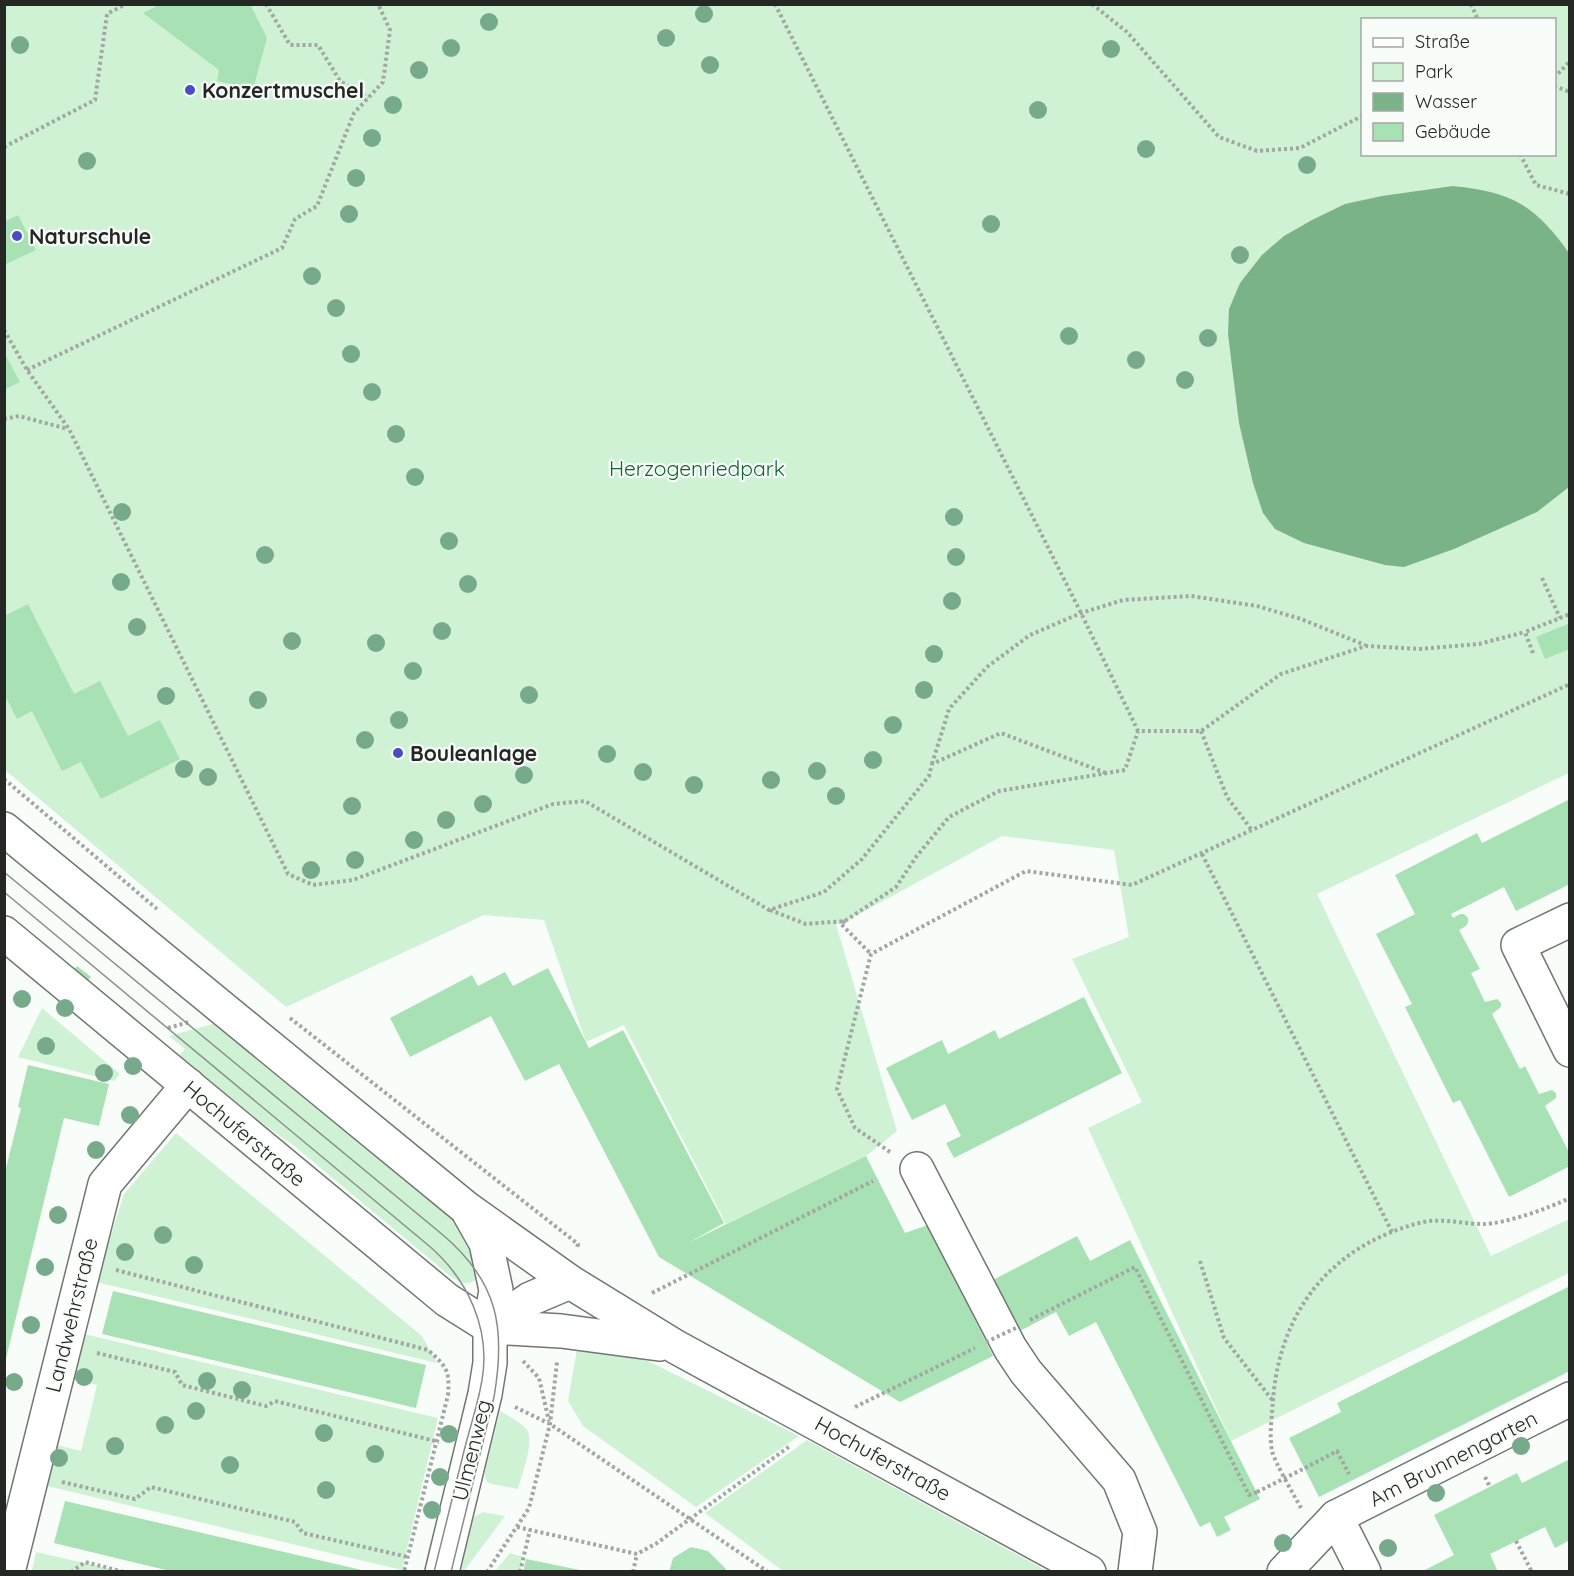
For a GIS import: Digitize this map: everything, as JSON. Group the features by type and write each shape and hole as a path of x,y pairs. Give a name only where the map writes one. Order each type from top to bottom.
{"street":[{"name":"Hochuferstraße","path":"4,829 466,1208 570,1282 676,1347 1089,1572"},
{"path":"1569,920 1518,945 1569,1050"},
{"name":"Hochuferstraße","path":"4,933 447,1300 490,1327 561,1331 676,1347"},
{"name":"Landwehrstraße","path":"8,1572 105,1184 188,1085"},
{"path":"917,1169 1010,1348 1026,1372 1119,1480 1140,1532 1135,1572"},
{"name":"Hochuferstraße","path":"466,1208 486,1242 496,1290 490,1327"},
{"path":"490,1327 531,1299 570,1282"},
{"name":"Ulmenweg","path":"442,1568 490,1363 490,1327"},
{"name":"Am Brunnengarten","path":"1284,1572 1327,1527 1569,1400"},
{"path":"1327,1527 1364,1572"}],"path":[{"path":"4,147 95,100 107,14 126,4"},
{"path":"266,4 290,45 318,45 340,81 368,98"},
{"path":"27,370 282,248 295,219 317,206 354,113 384,82 390,30 378,4"},
{"path":"775,4 1138,731 1125,770 999,791 949,818 916,857 896,887 841,924 871,954"},
{"path":"1092,4 1127,32 1219,137 1257,151 1300,148 1361,117"},
{"path":"1471,4 1477,18"},
{"path":"1556,76 1569,61"},
{"path":"1521,156 1536,185 1569,194"},
{"path":"4,330 27,370 69,429 288,874 313,885 353,880 553,804 585,801 769,910 806,924 845,921"},
{"path":"4,418 19,416 69,429"},
{"path":"1542,578 1560,618"},
{"path":"769,910 824,892 862,859 929,776 949,709 987,667 1030,635 1081,613 1123,600 1191,596 1257,606 1300,619 1366,645 1420,648 1479,644 1525,632 1569,614"},
{"path":"1525,632 1533,653"},
{"path":"1138,731 1202,731 1281,674 1366,645"},
{"path":"917,1169 855,1128 837,1089 871,954 1026,871 1132,885 1202,855 1251,829 1569,684"},
{"path":"1202,731 1227,797 1251,829"},
{"path":"932,764 1000,733 1106,773"},
{"path":"4,779 165,916"},
{"path":"1202,855 1392,1232"},
{"path":"283,1012 518,1198"},
{"path":"160,1030 196,1020"},
{"path":"644,1297 873,1181"},
{"path":"1327,1527 1272,1452 1273,1401 1280,1357 1302,1302 1316,1284 1338,1264 1358,1250 1392,1232 1426,1222 1485,1224 1528,1215 1569,1198"},
{"path":"84,1262 428,1350 446,1367 448,1395 404,1572"},
{"path":"1200,1262 1224,1338 1273,1401"},
{"path":"517,1527 637,1554 657,1543 821,1424 1135,1267 1249,1495 1337,1451 1349,1476 1360,1470"},
{"path":"487,1572 529,1508 549,1424 539,1378 490,1327"},
{"path":"64,1345 175,1372 182,1385 266,1406 275,1401 471,1450"},
{"path":"549,1424 768,1572"},
{"path":"32,1475 135,1499 151,1487 295,1522 303,1533 408,1557 442,1568"},
{"path":"520,1572 531,1530"},
{"path":"1516,1541 1532,1572"},
{"path":"633,1572 637,1554"},
{"path":"70,1572 85,1562 124,1572"}],"green space":[{"name":"Herzogenriedpark","path":"5,5 1569,5 1569,773 1317,894 1491,1256 1569,1219 1569,1273 1231,1441 1088,1128 1142,1102 1072,959 1129,937 1114,850 1002,836 841,924 836,924 897,1131 866,1156 726,1224 624,1025 586,1042 544,920 484,915 286,1007 5,770"},
{"path":"42,1008 120,1074 114,1081 18,1057"},
{"path":"220,1022 456,1219 482,1273 470,1283 463,1283 449,1275 293,1145 174,1061 185,1049 169,1036"},
{"path":"176,1133 422,1336 437,1363 96,1282 124,1194"},
{"path":"84,1334 438,1418 402,1570 47,1486 57,1445 81,1451 97,1385 73,1379"},
{"path":"577,1349 623,1352 650,1362 799,1436 696,1507 583,1426 568,1401"},
{"path":"500,1411 521,1424 529,1435 528,1450 518,1489 488,1483 485,1478"},
{"path":"807,1440 1047,1571 783,1571 705,1513"},
{"path":"483,1512 505,1516 464,1571 461,1571 474,1517"},
{"path":"36,1552 120,1571 32,1571"},
{"path":"510,1553 523,1557 520,1571 495,1571"}],"water":[{"path":"1453,186 1491,192 1520,204 1545,223 1569,253 1569,487 1537,512 1454,549 1404,567 1385,565 1304,543 1275,529 1263,513 1253,483 1239,423 1228,334 1229,309 1240,283 1262,255 1284,236 1312,220 1345,204 1382,196"}],"building":[{"path":"161,4 250,4 267,38 253,89 217,81 219,70 143,13"},
{"name":"Naturschule","path":"18,215 36,250 4,265 4,222"},
{"path":"4,352 20,382 4,390"},
{"path":"28,604 74,694 100,681 128,736 160,720 180,759 101,799 81,762 62,771 32,711 17,719 4,694 4,616"},
{"path":"1570,623 1570,649 1545,659 1536,637"},
{"path":"1570,799 1570,884 1516,911 1504,887 1451,914 1453,918 1464,914 1468,918 1466,926 1459,930 1480,969 1471,973 1485,1002 1497,999 1501,1003 1501,1007 1492,1014 1520,1069 1525,1066 1539,1094 1552,1090 1556,1093 1556,1098 1545,1106 1570,1154 1570,1166 1509,1197 1460,1100 1453,1103 1405,1007 1412,1004 1376,934 1415,914 1395,875 1477,833 1482,843"},
{"path":"77,966 91,977 87,982 73,971"},
{"path":"548,968 589,1048 623,1030 724,1223 688,1243 866,1156 905,1233 928,1225 993,1356 900,1402 659,1257 559,1064 525,1081 491,1016 410,1057 390,1018 472,975 478,986 505,972 513,986"},
{"path":"1084,997 1122,1073 954,1158 946,1143 961,1136 945,1104 912,1120 886,1068 942,1040 948,1054 995,1030 999,1039"},
{"path":"28,1065 109,1084 99,1126 64,1118 5,1363 4,1176 21,1108 18,1107"},
{"path":"1077,1236 1090,1261 1130,1240 1260,1499 1224,1517 1231,1530 1217,1537 1210,1522 1200,1527 1096,1322 1069,1336 1056,1312 1020,1331 993,1280"},
{"path":"1570,1286 1570,1371 1319,1497 1289,1438 1341,1412 1337,1403"},
{"path":"113,1291 426,1365 416,1408 102,1334"},
{"path":"1570,1459 1570,1540 1555,1548 1545,1527 1490,1554 1498,1572 1421,1572 1454,1555 1434,1515 1517,1473 1522,1483"},
{"path":"65,1501 366,1572 174,1572 54,1543"},
{"path":"691,1547 708,1551 726,1569 725,1572 669,1572 673,1558"},
{"path":"526,1559 580,1570 580,1572 523,1572"}],"tram line":[{"path":"4,872 443,1235 476,1270 494,1308 498,1328 498,1372 494,1397 451,1572"},
{"path":"4,892 428,1245 442,1258 465,1289 473,1305 483,1342 482,1380 434,1572"}],"place":[{"name":"Konzertmuschel","path":"190,90"},
{"name":"Naturschule","path":"17,236"},
{"name":"Bouleanlage","path":"398,753"}]}
